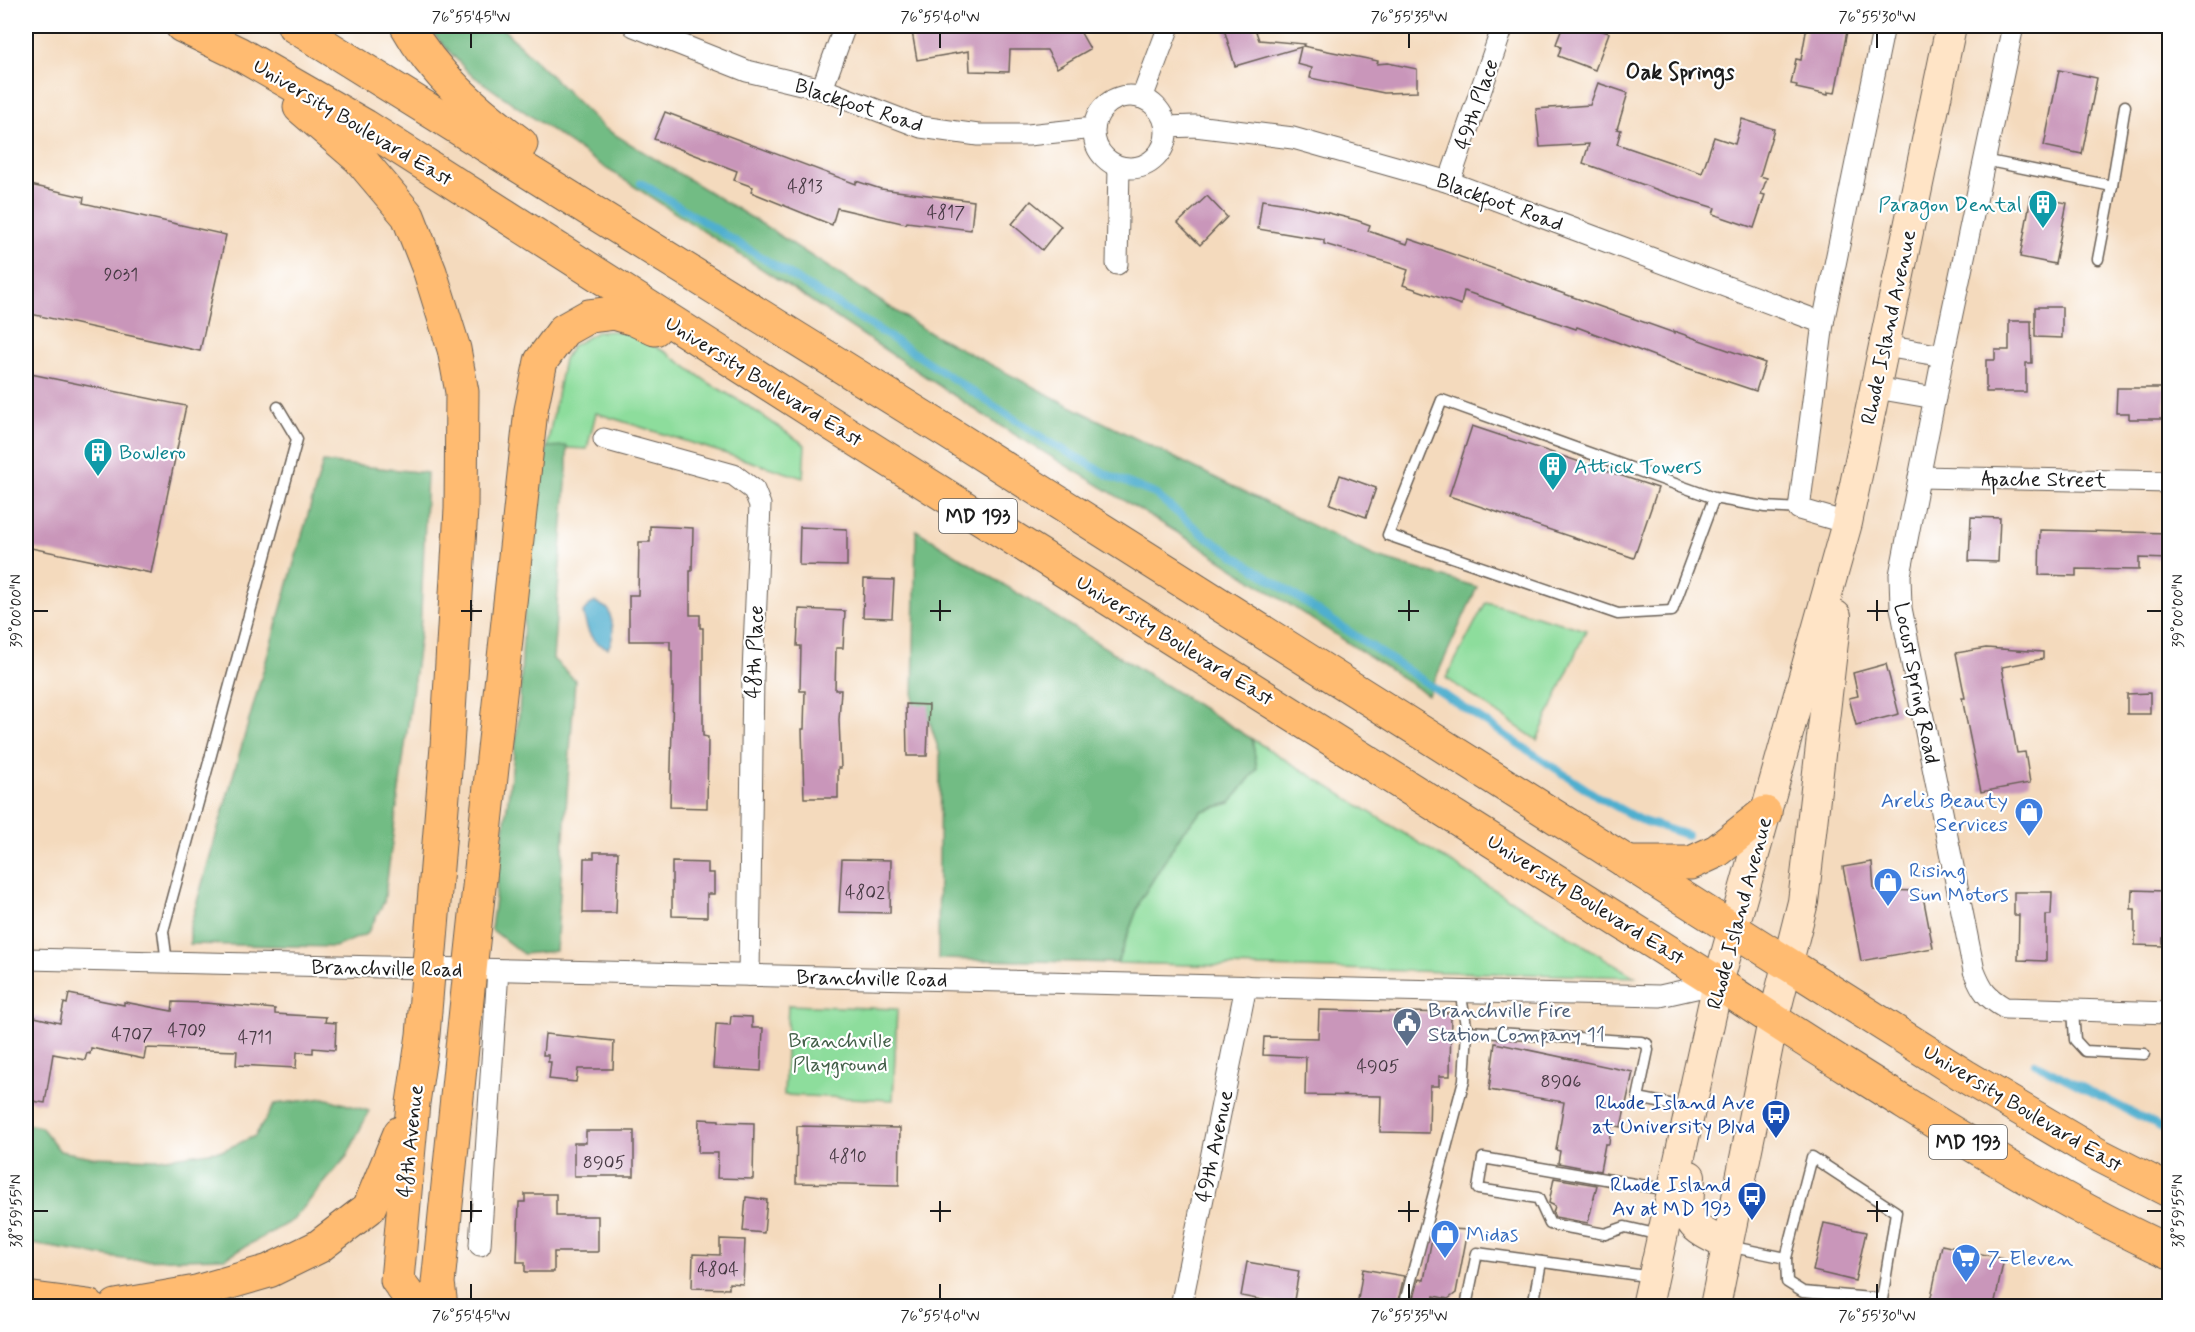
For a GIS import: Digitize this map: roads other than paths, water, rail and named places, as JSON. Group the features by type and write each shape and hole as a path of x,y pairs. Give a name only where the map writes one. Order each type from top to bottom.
{"main road":[{"name":"University Boulevard East","path":"182,26 237,53 365,126 824,419 1718,983 1773,1021 1971,1144 2169,1252"},
{"name":"University Boulevard East","path":"294,26 687,270 1965,1076 2085,1148 2169,1191"},
{"path":"407,26 444,76 476,110 687,270"},
{"name":"48th Avenue","path":"237,53 324,125 359,158 408,216 430,272 454,349 462,392 460,509 447,747 423,1035 413,1103 397,1280 416,1306"},
{"name":"48th Avenue","path":"441,1306 438,1283 484,970 531,410 541,361 564,330 589,316 614,313 634,319 689,346 824,419"},
{"path":"1628,863 1691,863 1717,851 1765,813"},
{"path":"116,1306 196,1292 268,1271 318,1247 369,1208 413,1103"},
{"path":"26,1298 88,1306"}],"street":[{"name":"Blackfoot Road","path":"634,26 747,71 822,89 921,127 978,135 1028,135 1094,128"},
{"path":"822,89 845,26"},
{"path":"1142,98 1168,26"},
{"name":"49th Place","path":"1449,182 1503,26"},
{"path":"1847,523 1799,509 1822,323 1884,26"},
{"name":"Rhode Island Avenue","path":"1647,1306 1718,983 1847,523 1951,26"},
{"path":"1885,346 1943,356 2013,26"},
{"path":"1130,96 1142,98 1158,109 1166,127 1164,146 1154,160 1138,168 1119,167 1104,158 1095,142 1094,128 1100,113 1118,98 1130,96"},
{"name":"Blackfoot Road","path":"1166,127 1195,126 1293,138 1449,182 1822,323"},
{"path":"1117,264 1119,167"},
{"name":"Locust Spring Road","path":"1943,356 1900,575 1901,608 1974,971 1982,990 1990,999 2005,1008 2073,1010"},
{"path":"1876,388 1935,398"},
{"name":"48th Place","path":"604,439 734,475 754,490 760,505 753,673 749,975"},
{"name":"Apache Street","path":"1919,477 2169,482"},
{"name":"Rhode Island Avenue","path":"1715,1306 1773,1021 1803,902 1847,523"},
{"name":"Branchville Road","path":"26,959 1660,996 1718,983"},
{"path":"480,1245 484,970"},
{"name":"49th Avenue","path":"1181,1306 1246,986"},
{"path":"2073,1010 2169,1013"},
{"path":"1693,1102 1688,1214 1692,1224 1699,1231 1727,1245"}],"lane":[{"path":"2098,259 2126,106"},
{"path":"1984,160 2112,186"},
{"path":"1714,498 1672,611 1618,614 1388,535 1442,400 1714,498 1765,507 1799,509"},
{"path":"167,963 163,931 297,439 278,407"},
{"path":"1404,1306 1464,1080 1467,1031 1460,991"},
{"path":"2073,1010 2074,1040 2085,1051 2144,1054"},
{"path":"1467,1031 1641,1042 1647,1044 1648,1050 1638,1098 1693,1102"},
{"path":"1812,1157 1896,1212 1882,1303 1803,1292 1787,1282 1786,1258 1812,1157"},
{"path":"1663,1236 1625,1227 1605,1234 1550,1224 1538,1198 1478,1189 1483,1158 1673,1191"},
{"path":"1727,1245 1786,1258"},
{"path":"1466,1306 1477,1253 1653,1277"},
{"path":"1533,1306 1541,1262"}],"water":[{"path":"595,602 608,609 611,619 613,634 608,648 593,639 586,624 583,612"}],"waterway":[{"path":"641,183 882,332 1046,440 1108,475 1155,494 1205,536 1597,796 1640,820 1687,835"},
{"path":"2035,1063 2170,1132"}],"place":[{"name":"Paragon Dental","path":"2043,230"},
{"name":"Bowlero","path":"98,478"},
{"name":"Attick Towers","path":"1553,492"},
{"name":"Arelis Beauty Services","path":"2029,838"},
{"name":"Rising Sun Motors","path":"1888,908"},
{"name":"Branchville Fire Station Company 11","path":"1407,1048"},
{"name":"Rhode Island Ave at University Blvd","path":"1776,1140"},
{"name":"Rhode Island Av at MD 193","path":"1752,1222"},
{"name":"Midas","path":"1445,1260"},
{"name":"7-Eleven","path":"1966,1284"}],"district":[{"name":"Oak Springs","path":"1680,71"}],"park label":[{"name":"Branchville Playground","path":"840,1052"}]}
